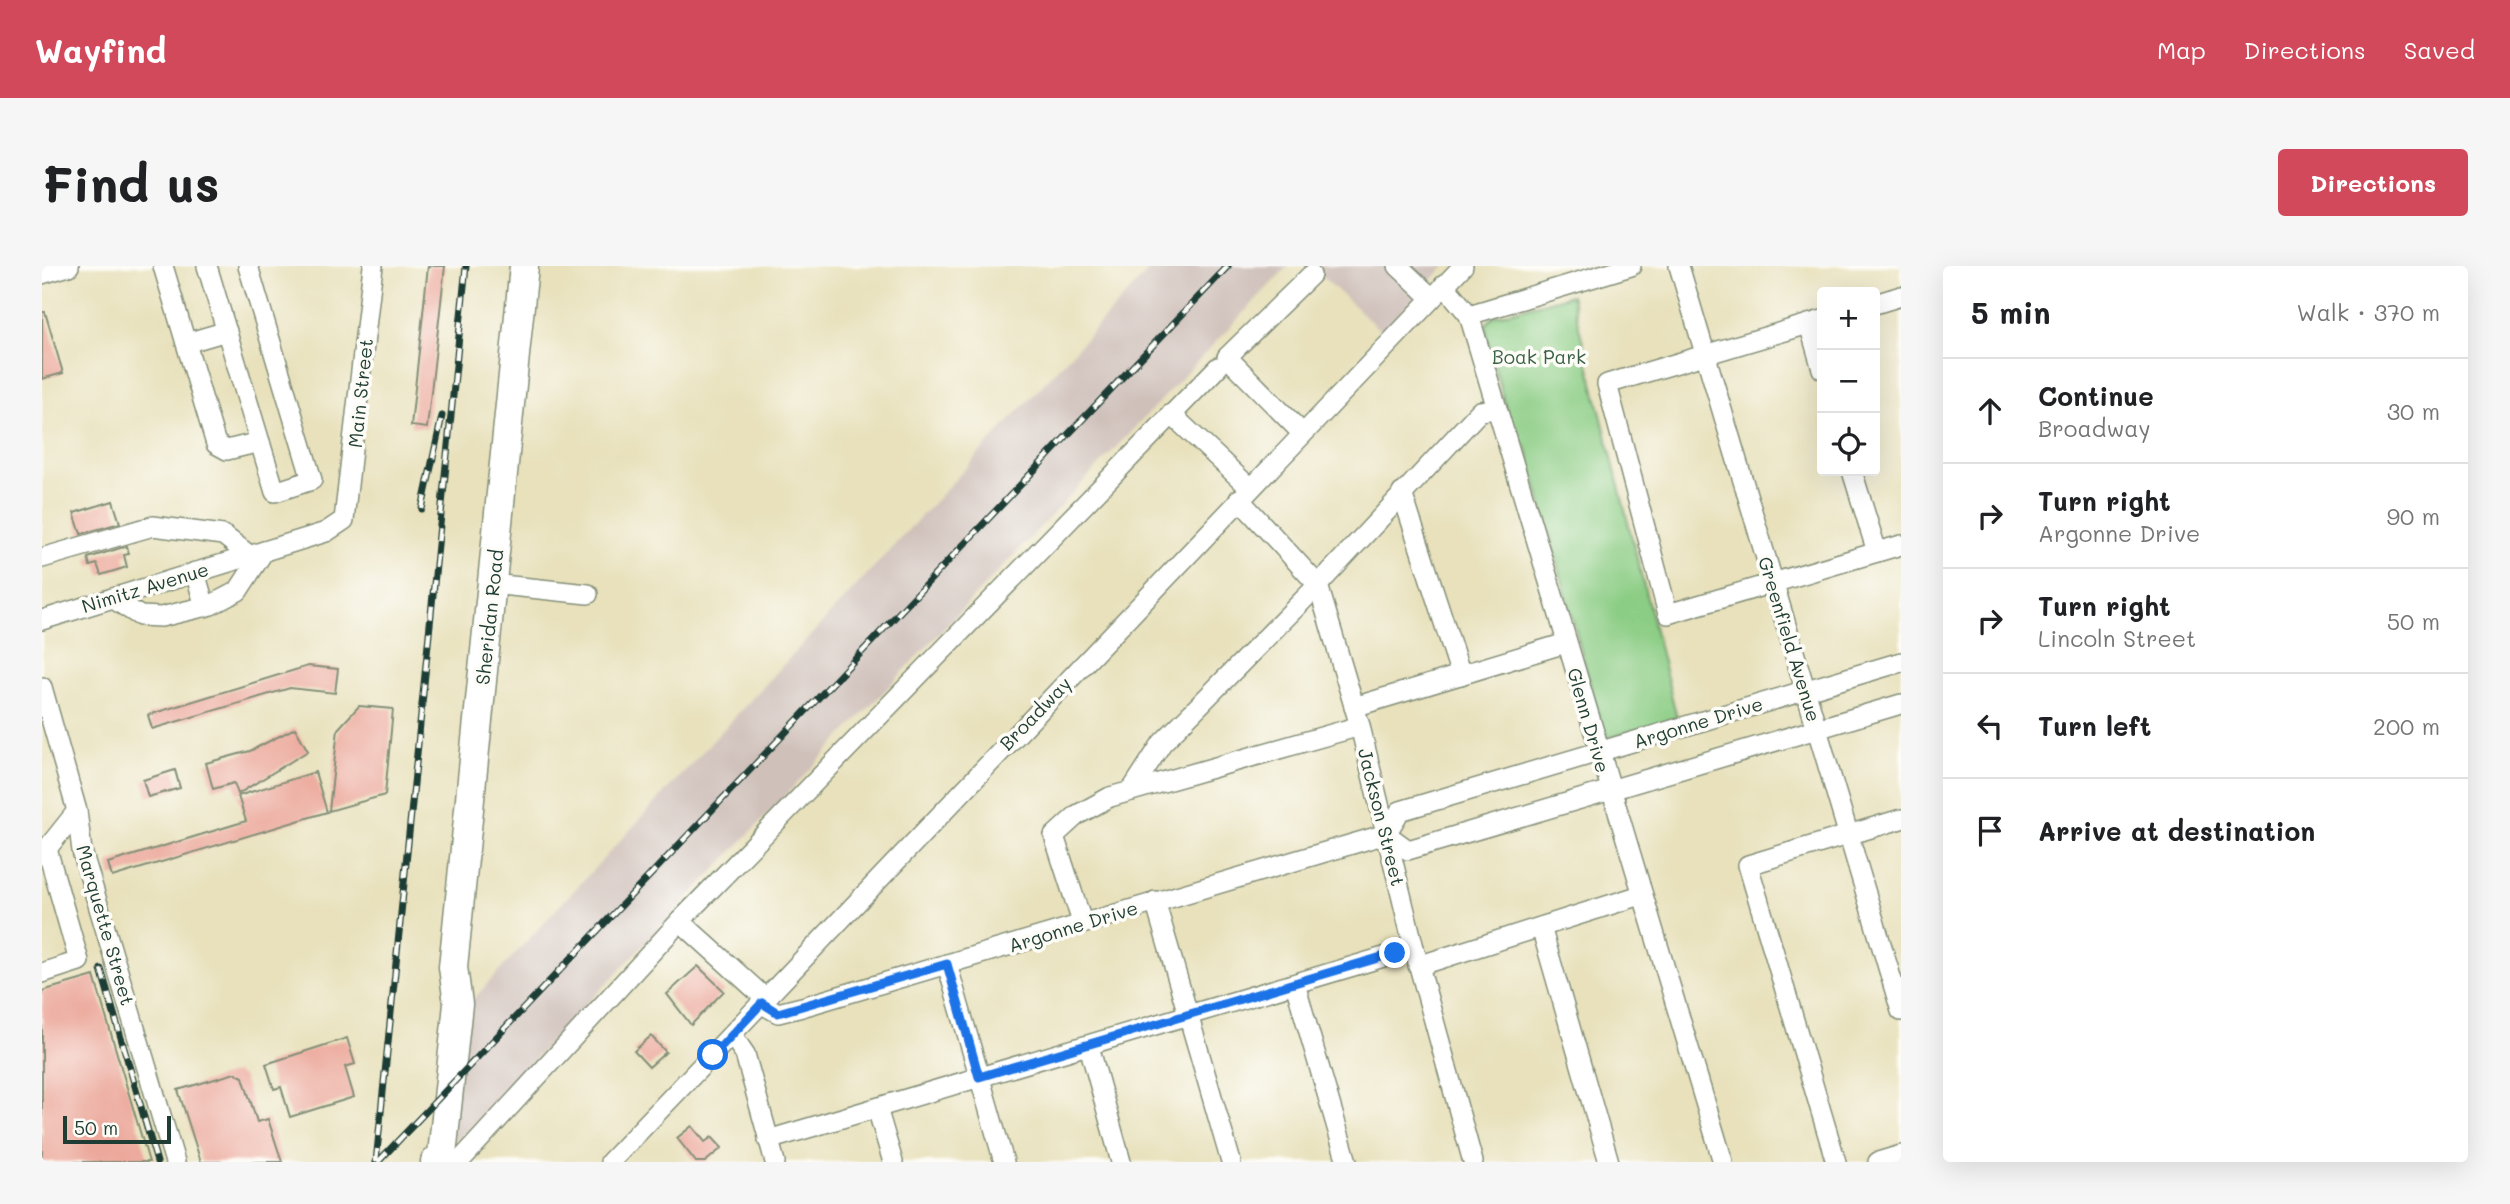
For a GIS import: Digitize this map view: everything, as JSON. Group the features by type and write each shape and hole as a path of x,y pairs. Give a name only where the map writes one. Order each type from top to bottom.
{"highway":[{"name":"Sheridan Road","path":"435,1162 442,1155 458,1004 453,967 524,266"},
{"name":"Sheridan Road","path":"430,1162 423,1150 439,1002 453,967"}],"street":[{"path":"42,274 69,266"},
{"path":"163,266 216,444 228,450 260,442"},
{"path":"207,266 275,492 312,480 248,266"},
{"name":"Main Street","path":"344,520 373,266"},
{"name":"Glenn Drive","path":"1398,266 1469,315 1609,791 1723,1162"},
{"name":"Broadway","path":"610,1162 1462,266"},
{"path":"1469,315 1631,266"},
{"name":"Greenfield Avenue","path":"1679,266 1901,1011"},
{"path":"1302,433 1227,357 1311,275"},
{"path":"1880,302 1901,296"},
{"path":"1820,350 1816,322 1607,384 1668,614 1901,545"},
{"path":"186,343 227,331"},
{"path":"459,1162 680,921 1218,367"},
{"path":"1131,792 1162,743 1318,585 1480,411 1497,409"},
{"name":"Jackson Street","path":"1171,414 1245,493 1318,585 1357,716 1416,957 1474,1162"},
{"path":"1854,476 1877,552"},
{"path":"1402,494 1461,675"},
{"name":"Nimitz Avenue","path":"42,620 326,532 344,520"},
{"name":"Nimitz Avenue","path":"42,558 153,526 223,534 256,553"},
{"path":"112,598 140,616 172,614 205,607 238,591 256,553"},
{"path":"195,572 205,607"},
{"path":"162,582 172,614"},
{"path":"492,584 588,594"},
{"path":"1082,922 1054,836 1077,816 1110,797 1357,716 1461,675 1566,643"},
{"name":"Argonne Drive","path":"764,1001 778,1013 1386,834 1400,811 1901,662"},
{"name":"Marquette Street","path":"42,687 77,811 82,851 176,1162"},
{"name":"Argonne Drive","path":"1386,834 1408,850 1901,704"},
{"path":"42,973 79,961 45,852 77,811"},
{"path":"1836,1162 1748,865 1901,819"},
{"path":"768,1140 1295,984 1541,927 1641,895"},
{"path":"64,908 97,899"},
{"path":"1155,901 1231,1162"},
{"path":"680,921 764,1001"},
{"path":"1541,927 1609,1162"},
{"path":"947,964 1004,1162"},
{"path":"1295,984 1348,1162"},
{"path":"732,1035 745,1054 775,1162"},
{"path":"1088,1046 1121,1162"},
{"path":"877,1108 893,1162"},
{"path":"1878,1162 1901,1155"}],"shaded area":[{"path":"1153,266 1288,266 465,1133 445,1147 465,1008"},
{"path":"1311,266 1445,266 1382,332"}],"green space":[{"name":"Boak Park","path":"1571,295 1677,718 1612,737 1607,736 1602,728 1526,446 1513,435 1487,338 1486,324 1494,316"}],"building":[{"path":"428,266 445,266 427,428 411,426"},
{"path":"42,312 45,312 63,373 42,379"},
{"path":"113,501 120,523 81,534 74,513"},
{"path":"127,546 129,554 124,555 127,567 101,575 97,564 90,566 88,558"},
{"path":"308,666 338,669 335,693 290,688 152,729 148,715"},
{"path":"359,706 393,709 385,795 329,811 338,729"},
{"path":"295,728 308,751 238,794 234,783 213,789 206,763 250,751"},
{"path":"175,770 180,788 148,797 143,780"},
{"path":"315,772 327,812 112,877 108,863 246,821 238,796"},
{"path":"698,966 724,991 691,1025 667,994"},
{"path":"94,976 149,1162 42,1162 42,991"},
{"path":"651,1036 666,1052 649,1067 634,1051"},
{"path":"347,1038 355,1064 345,1067 354,1097 290,1117 281,1087 274,1089 266,1064"},
{"path":"235,1073 243,1077 257,1122 268,1119 282,1162 201,1162 178,1090"},
{"path":"692,1126 705,1142 712,1137 722,1148 705,1162 696,1162 677,1138"}],"railway":[{"path":"376,1162 466,266"},
{"path":"378,1162 1228,266"},
{"path":"422,509 442,416"},
{"path":"101,969 157,1162"}],"route":[{"path":"713,1055 762,1003 778,1013 947,964 979,1077 1395,953"}]}
